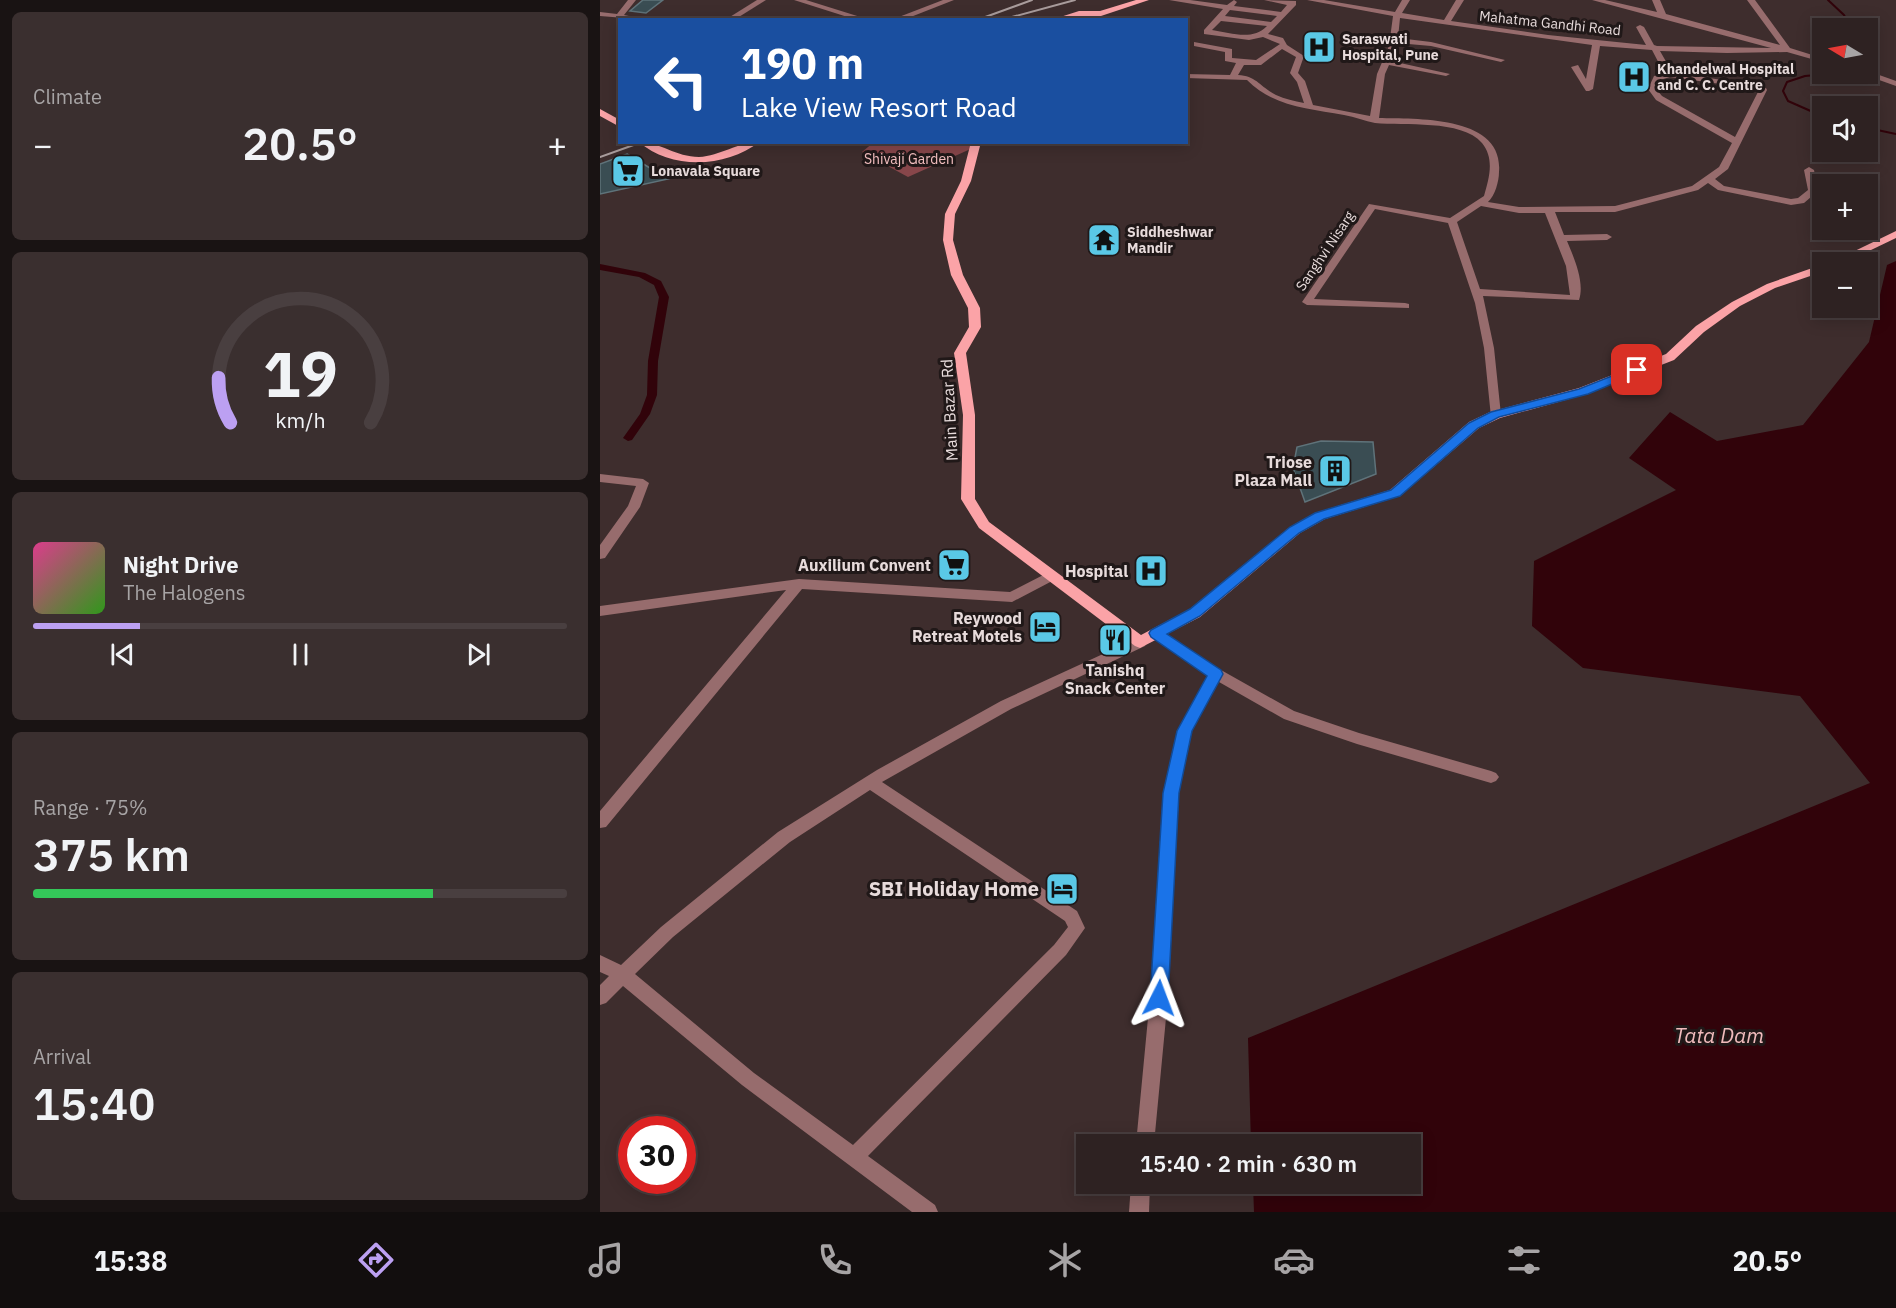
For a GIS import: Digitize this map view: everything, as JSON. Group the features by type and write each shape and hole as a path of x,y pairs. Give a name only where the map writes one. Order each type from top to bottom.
{"main road":[{"path":"1063,18 1078,14 1101,13 1145,0"},
{"path":"600,112 618,123"},
{"path":"647,145 680,158 702,161 726,156 750,144"},
{"name":"Main Bazar Rd","path":"975,144 966,181 950,214 948,240 957,275 974,308 975,327 960,353 969,415 968,499 984,525 1140,642"},
{"path":"1859,252 1896,234"},
{"path":"1140,642 1195,613 1295,530 1320,516 1395,493 1474,425 1495,415 1584,391 1670,357 1700,329 1736,304 1771,286 1812,272"}],"street":[{"path":"619,16 632,0"},
{"path":"731,18 762,0"},
{"path":"798,0 860,18"},
{"path":"900,18 950,0"},
{"path":"1173,0 1282,14"},
{"path":"1188,50 1193,49 1234,0"},
{"path":"1268,0 1294,1"},
{"name":"Mahatma Gandhi Road","path":"1311,0 1341,2 1367,10 1548,39 1730,52 1787,50"},
{"path":"1367,10 1373,0"},
{"path":"1374,120 1381,74 1394,40 1397,15 1406,0"},
{"path":"1446,23 1460,0"},
{"path":"1596,0 1662,15 1812,57"},
{"path":"1656,0 1662,15"},
{"path":"1751,0 1787,50"},
{"path":"1263,35 1294,1"},
{"path":"600,14 632,18"},
{"path":"1219,18 1273,25"},
{"path":"1640,27 1669,74"},
{"path":"1207,32 1249,38 1263,35 1280,40 1284,44 1282,46"},
{"path":"1394,40 1431,44 1501,60"},
{"path":"1593,67 1596,43"},
{"path":"1197,44 1229,51 1228,59 1258,63 1282,46"},
{"path":"1282,46 1300,56 1294,73 1301,81 1309,106"},
{"path":"1233,77 1241,62"},
{"path":"1386,62 1446,74"},
{"path":"1728,83 1669,74 1657,78 1652,89 1659,98 1737,142"},
{"path":"1188,76 1249,78 1258,89 1281,99 1309,106 1357,113 1374,120 1429,123 1481,137 1491,151 1495,170 1488,197 1452,221 1476,292 1488,348 1495,415"},
{"path":"1878,77 1896,84"},
{"path":"1480,203 1519,210 1615,209 1676,195 1695,188 1723,170 1763,90"},
{"path":"1709,179 1721,188 1791,202 1801,201 1813,191 1809,170"},
{"name":"Sanghvi Nisarg","path":"1405,306 1307,302 1372,206 1452,221"},
{"path":"1476,292 1575,298 1574,282 1562,238 1549,210"},
{"path":"1562,238 1607,237"},
{"path":"600,478 643,483 634,507 600,555"},
{"path":"600,611 799,584 1012,597 1051,576"},
{"path":"600,822 799,584"},
{"path":"1156,633 1216,674 1289,715 1357,738 1491,777"},
{"path":"600,997 667,932 784,837 870,782 1006,705 1140,642"},
{"path":"1146,1134 1159,998 1171,793 1184,731 1216,674"},
{"path":"855,1156 1060,950 1077,928 1071,916 870,782"},
{"path":"600,963 623,975 748,1079 928,1212"},
{"path":"1139,1212 1140,1194"}],"green space":[{"name":"Shivaji Garden","path":"872,144 970,144 975,147 908,177 862,152"}],"water":[{"name":"Tata Dam","path":"1896,261 1896,1212 1254,1212 1253,1194 1421,1194 1421,1134 1251,1134 1248,1038 1870,783 1800,696 1583,668 1532,626 1534,561 1676,490 1629,458 1670,412 1717,441 1803,425 1869,342 1875,318 1878,318 1878,304 1887,265"}],"building":[{"path":"643,0 663,0 646,13 630,11"},
{"name":"Lonavala Square","path":"627,154 668,179 600,194 600,164"},
{"name":"Triose Plaza Mall","path":"1321,441 1373,442 1376,474 1305,502 1293,468 1297,447"}],"waterway":[{"path":"1828,0 1846,18"},
{"path":"1812,75 1787,82 1783,91 1788,101 1812,112"},
{"path":"1878,130 1896,134"},
{"path":"600,267 642,275 658,283 664,297 653,361 652,395 645,414 628,438"}],"railway":[{"path":"982,18 1032,0"},
{"path":"1008,18 1075,0"},
{"path":"600,157 636,144"}],"place":[{"name":"Saraswati Hospital, Pune","path":"1319,47"},
{"name":"Khandelwal Hospital and C. C. Centre","path":"1634,77"},
{"name":"Lonavala Square","path":"628,171"},
{"name":"Siddheshwar Mandir","path":"1104,240"},
{"name":"Triose Plaza Mall","path":"1335,471"},
{"name":"Auxilium Convent","path":"954,565"},
{"name":"Hospital","path":"1151,571"},
{"name":"Reywood Retreat Motels","path":"1045,627"},
{"name":"Tanishq Snack Center","path":"1115,640"},
{"name":"SBI Holiday Home","path":"1062,889"}],"route":[{"path":"1159,998 1171,793 1184,731 1216,674 1156,633 1195,613 1295,530 1320,516 1395,493 1474,425 1495,415 1584,391 1637,370"}]}
